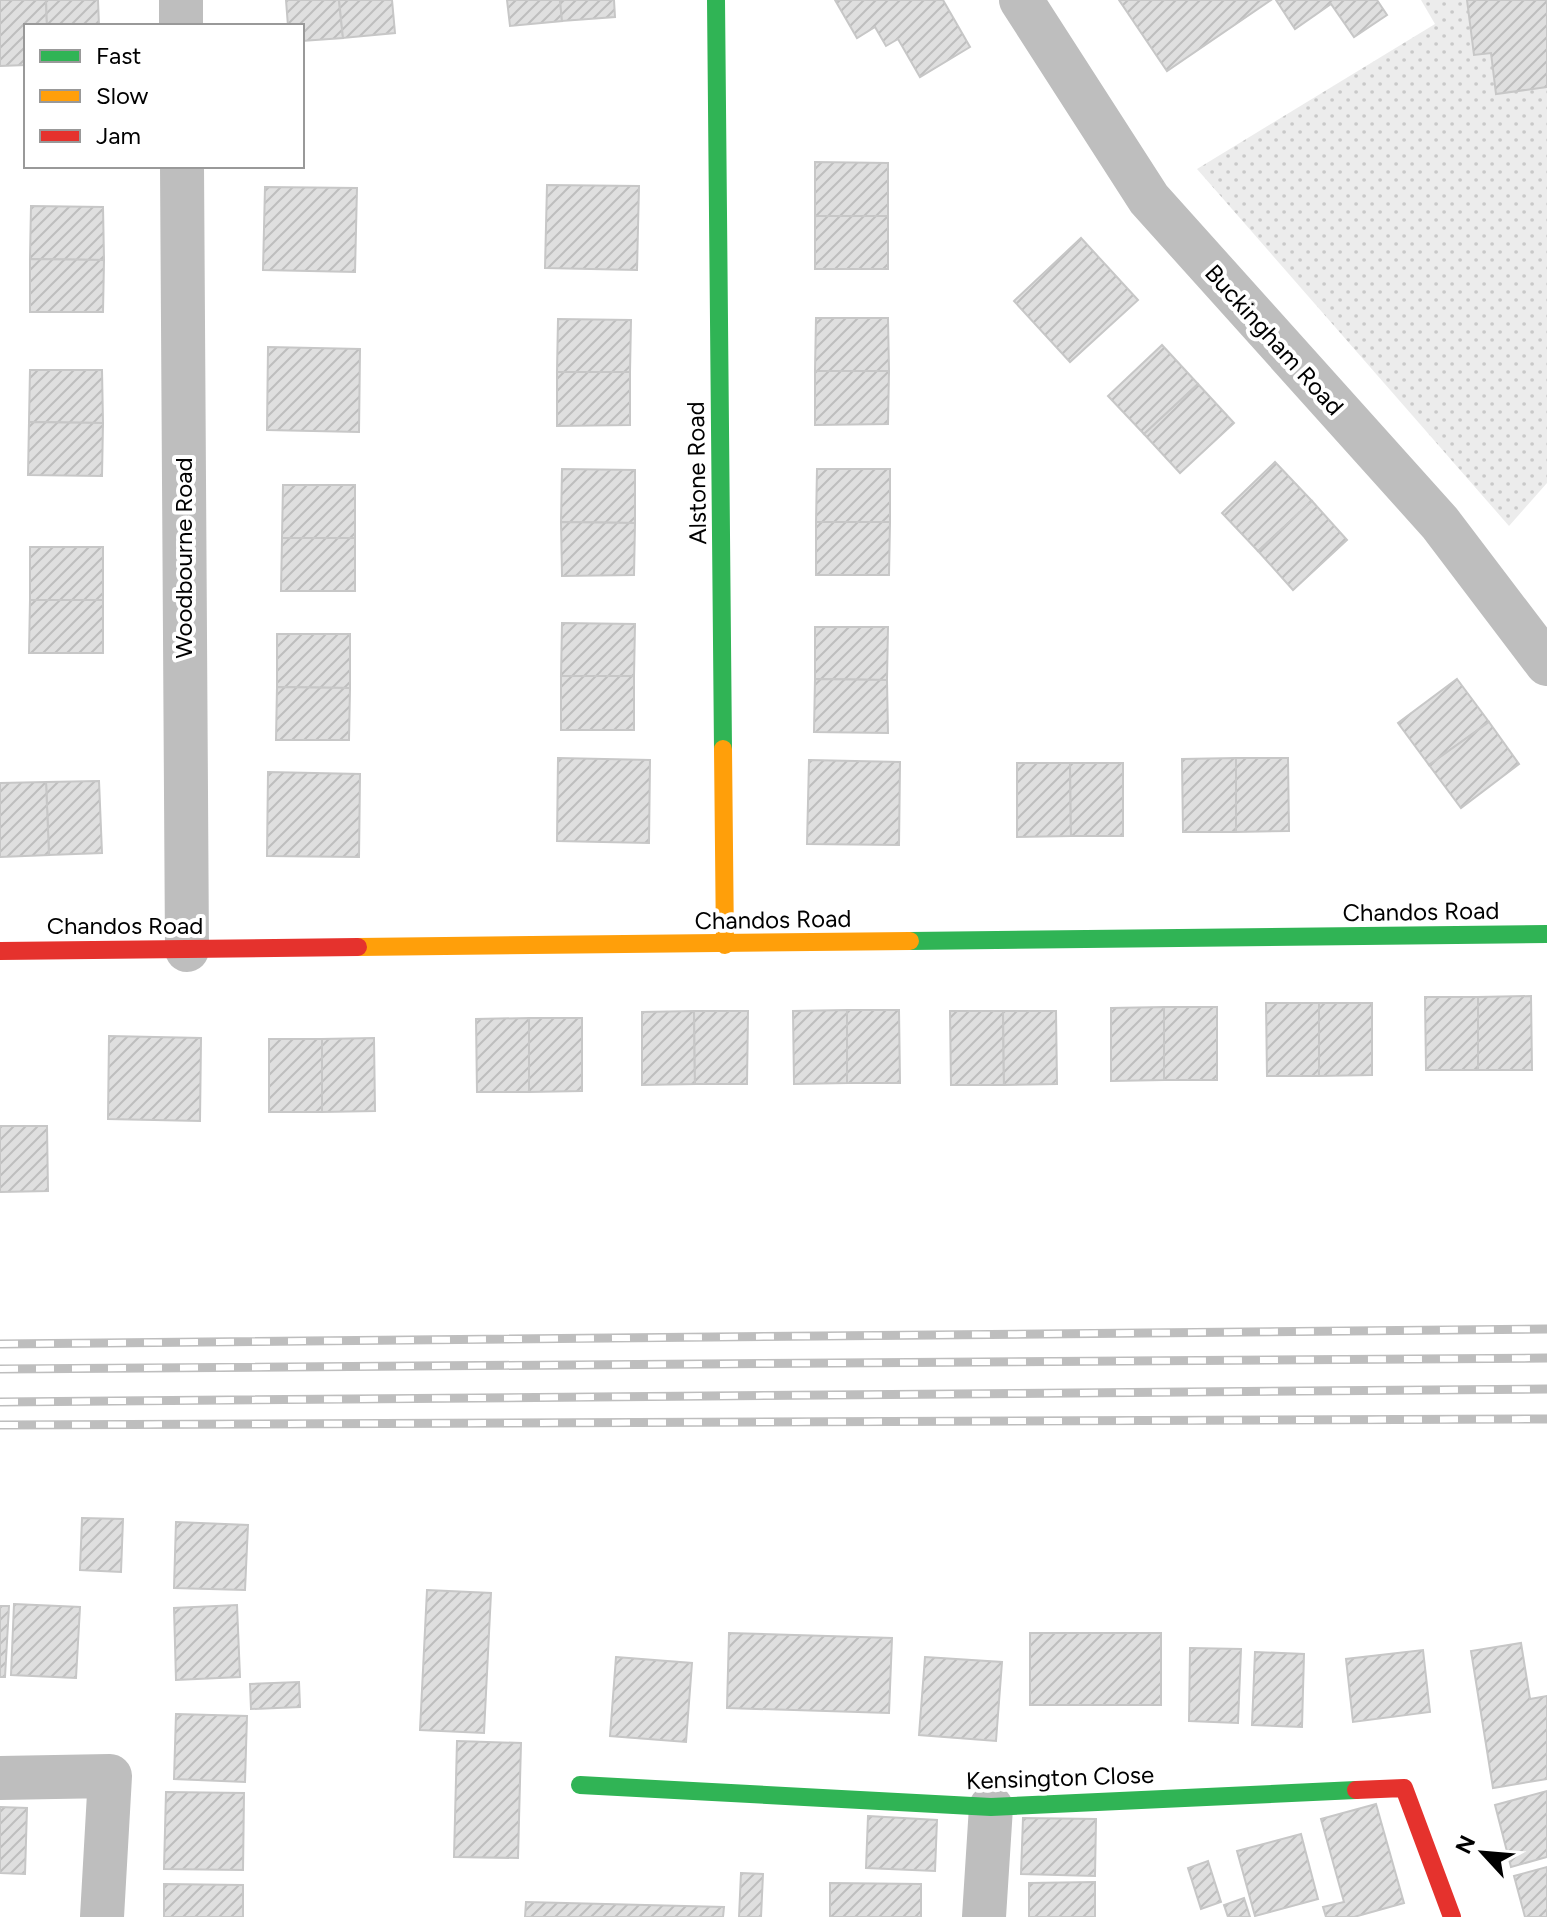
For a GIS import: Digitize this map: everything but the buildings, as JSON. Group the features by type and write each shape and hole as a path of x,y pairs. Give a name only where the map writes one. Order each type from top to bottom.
{"street":[{"path":"181,0 181,24"},
{"name":"Alstone Road","path":"716,0 725,945"},
{"name":"Buckingham Road","path":"1021,0 1149,199 1440,523 1547,664"},
{"name":"Woodbourne Road","path":"182,168 187,950"},
{"name":"Chandos Road","path":"0,951 1547,934"},
{"path":"0,1778 110,1776 102,1917"},
{"name":"Kensington Close","path":"580,1785 991,1807 1404,1788 1452,1917"},
{"path":"984,1917 991,1807"}],"shaded area":[{"path":"1421,0 1467,0 1474,55 1491,53 1496,93 1547,87 1547,483 1509,526 1197,169 1435,24"}],"railway":[{"path":"0,1344 1547,1329"},
{"path":"0,1369 1547,1358"},
{"path":"0,1402 1547,1389"},
{"path":"0,1425 1547,1419"}],"traffic: fast":[{"path":"716,0 723,749"},
{"path":"910,941 1547,934"},
{"path":"580,1785 991,1807 1356,1790"}],"traffic: slow":[{"path":"723,749 725,945"},
{"path":"358,947 910,941"}],"traffic: jam":[{"path":"0,951 358,947"},
{"path":"1356,1790 1404,1788 1452,1917"}]}
